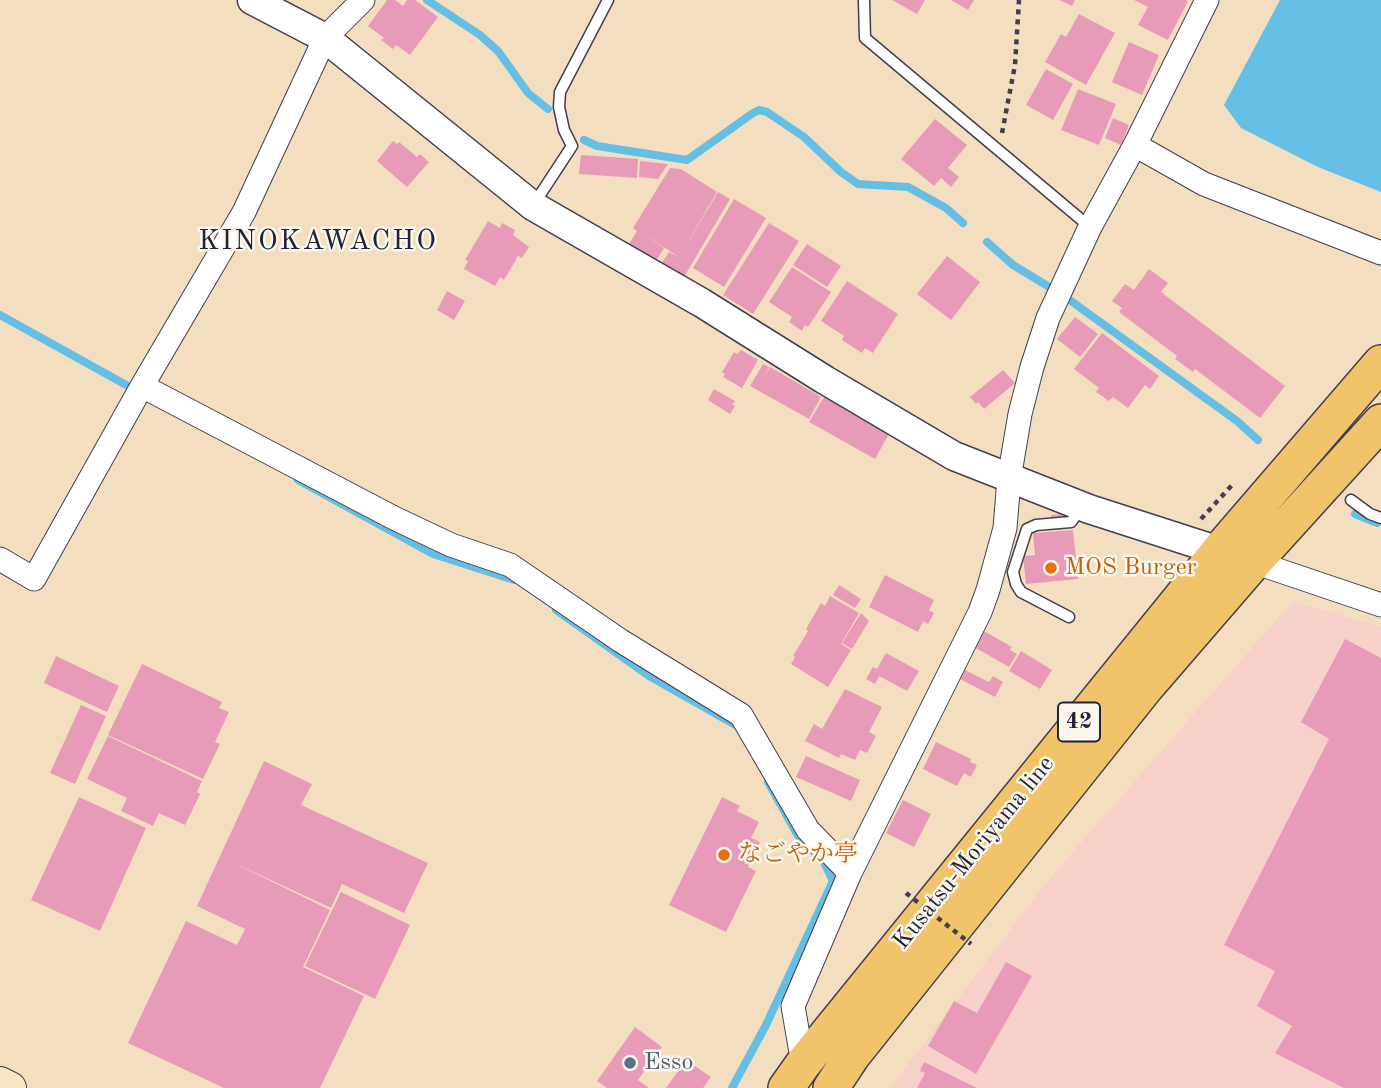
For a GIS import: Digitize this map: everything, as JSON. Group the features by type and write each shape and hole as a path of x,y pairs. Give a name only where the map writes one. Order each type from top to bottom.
{"main road":[{"name":"Kusatsu-Moriyama line","path":"795,1076 1219,551 1381,363"},
{"name":"Kusatsu-Moriyama line","path":"831,1088 861,1045 1146,687 1254,562 1381,422"},
{"path":"0,1083 10,1088"}],"street":[{"path":"252,0 325,38 533,206 702,303 954,456 1082,506 1381,605"},
{"path":"0,559 34,579 142,386 244,212 325,38 363,0"},
{"path":"795,1076 793,1006 850,873 981,612 1005,528 1009,479 1020,414 1048,318 1090,227 1135,145 1207,0"},
{"path":"1135,145 1204,184 1381,253"},
{"path":"142,386 394,518 451,545 510,565 621,641 741,715 808,830 850,873"}],"lane":[{"path":"533,206 572,146 564,130 559,107 560,92 608,0"},
{"path":"864,0 865,38 1090,227"},
{"path":"1351,500 1370,514 1381,518"},
{"path":"1069,617 1021,592 1013,572 1027,529 1036,525 1071,522 1082,506"}],"path":[{"path":"997,150 1011,88 1020,0"},
{"path":"906,892 971,944"}],"shaded area":[{"path":"1293,601 1381,627 1381,1088 890,1088 1050,878"}],"water":[{"path":"1280,0 1381,0 1381,192 1318,167 1241,128 1224,105"}],"building":[{"path":"387,0 395,0 403,6 407,0 415,0 438,17 410,55 396,45 393,49 368,26"},
{"path":"892,0 925,0 917,14"},
{"path":"951,0 974,0 968,10"},
{"path":"1059,0 1075,0 1072,6"},
{"path":"1134,0 1188,1 1168,40 1138,25 1148,7"},
{"path":"1079,14 1115,33 1086,85 1045,62 1061,34 1066,37"},
{"path":"1129,42 1159,55 1142,95 1112,82"},
{"path":"1046,69 1073,84 1053,120 1026,105"},
{"path":"1078,89 1116,104 1099,145 1061,130"},
{"path":"1113,118 1129,125 1121,145 1105,138"},
{"path":"935,119 967,145 948,168 959,177 951,187 941,178 934,186 901,159"},
{"path":"393,141 397,144 399,142 417,157 420,154 429,162 407,187 377,161"},
{"path":"581,155 638,159 637,178 579,174"},
{"path":"640,161 668,164 658,179 639,177"},
{"path":"670,168 681,169 717,192 681,254 718,192 730,199 684,277 661,264 669,252 679,257 640,232 664,248 656,261 629,244 637,231 633,228"},
{"path":"734,199 766,218 724,287 693,268"},
{"path":"488,221 500,228 502,223 515,230 513,235 529,247 522,258 518,256 504,280 500,277 495,286 464,269 468,261 465,260"},
{"path":"769,223 799,241 753,314 723,295"},
{"path":"807,244 841,266 827,287 793,265"},
{"path":"947,256 980,282 951,320 917,294"},
{"path":"792,267 831,292 808,327 805,325 802,331 789,322 792,317 769,302"},
{"path":"1149,269 1168,283 1161,292 1285,386 1260,418 1195,369 1193,372 1175,359 1177,356 1119,312 1122,308 1112,301 1125,284 1134,290"},
{"path":"847,281 898,314 873,353 865,348 862,353 842,340 844,336 821,321"},
{"path":"447,291 465,301 454,320 437,310"},
{"path":"1075,317 1098,334 1080,357 1057,339"},
{"path":"1102,333 1159,376 1150,389 1145,385 1128,408 1113,397 1109,401 1096,392 1099,388 1074,369"},
{"path":"741,350 758,360 742,388 723,377 725,374 722,372 734,352 737,354"},
{"path":"763,364 769,367 764,378 770,367 821,397 809,419 750,386"},
{"path":"1003,370 1015,383 984,409 978,402 976,404 970,397"},
{"path":"714,389 735,401 730,414 708,400"},
{"path":"824,397 889,434 875,459 809,422"},
{"path":"1063,514 1064,529 1052,530 1051,515"},
{"name":"MOS Burger","path":"1073,530 1078,579 1026,584 1023,556 1035,555 1033,533"},
{"path":"885,575 934,600 929,610 934,613 928,624 923,621 918,632 869,607"},
{"path":"839,585 861,599 855,608 833,595"},
{"path":"830,596 859,613 841,644 851,650 828,687 791,664 808,631 806,629 821,603 825,606"},
{"path":"861,613 869,621 852,649 842,643"},
{"path":"984,631 1012,647 1010,650 1017,654 1009,667 974,647"},
{"path":"1345,639 1381,658 1381,1088 1344,1088 1275,1053 1292,1026 1257,1006 1275,971 1224,945 1329,739 1301,722"},
{"path":"1021,651 1052,670 1040,689 1009,671"},
{"path":"886,653 919,671 907,691 879,676 875,684 866,679 873,667 877,669"},
{"path":"56,656 119,686 107,712 44,683"},
{"path":"142,664 222,702 219,708 229,712 215,742 220,744 203,779 108,735"},
{"path":"965,670 989,682 993,676 1003,682 995,697 960,679"},
{"path":"845,689 882,707 869,732 876,736 867,753 860,750 855,760 841,754 839,758 805,741 814,724 822,729"},
{"path":"81,705 106,716 75,784 50,773"},
{"path":"108,736 202,781 197,792 200,794 185,825 159,813 153,826 121,811 127,798 87,779"},
{"path":"936,742 971,759 970,762 977,765 971,777 964,773 957,786 923,769"},
{"path":"806,756 860,780 851,801 796,777"},
{"path":"264,761 312,784 301,805 428,863 404,913 342,884 331,908 232,862 330,910 303,967 364,996 320,1088 224,1088 128,1043 186,921 237,945 245,929 197,906"},
{"path":"79,797 146,828 100,931 31,900"},
{"name":"なごやか亭","path":"722,797 740,806 737,811 759,822 751,838 760,842 748,867 756,871 726,932 669,905"},
{"path":"903,800 931,814 914,847 886,833"},
{"path":"341,892 410,925 375,999 305,966"},
{"path":"1006,962 1032,976 976,1074 928,1046 954,1001 977,1013"},
{"name":"Esso","path":"635,1027 662,1047 638,1080 649,1088 607,1088 597,1081"},
{"name":"Esso","path":"686,1060 711,1077 703,1088 666,1088"},
{"path":"924,1062 977,1088 917,1088 925,1073 920,1071"}],"waterway":[{"path":"427,0 480,35 498,51 528,93 548,109"},
{"path":"584,140 597,146 687,160 759,110 767,112 804,137 841,172 858,184 908,187 946,208 963,223"},
{"path":"987,242 1013,265 1051,288"},
{"path":"1071,301 1237,421 1258,440"},
{"path":"0,315 137,391"},
{"path":"298,480 433,554 514,580"},
{"path":"1355,514 1377,523"},
{"path":"556,610 649,676 739,727"},
{"path":"732,1088 766,1025 833,881 822,858 802,843 768,782"}],"place":[{"name":"MOS Burger","path":"1051,568"},
{"name":"なごやか亭","path":"724,855"},
{"name":"Esso","path":"630,1063"}],"district":[{"name":"KINOKAWACHO","path":"318,242"}]}
